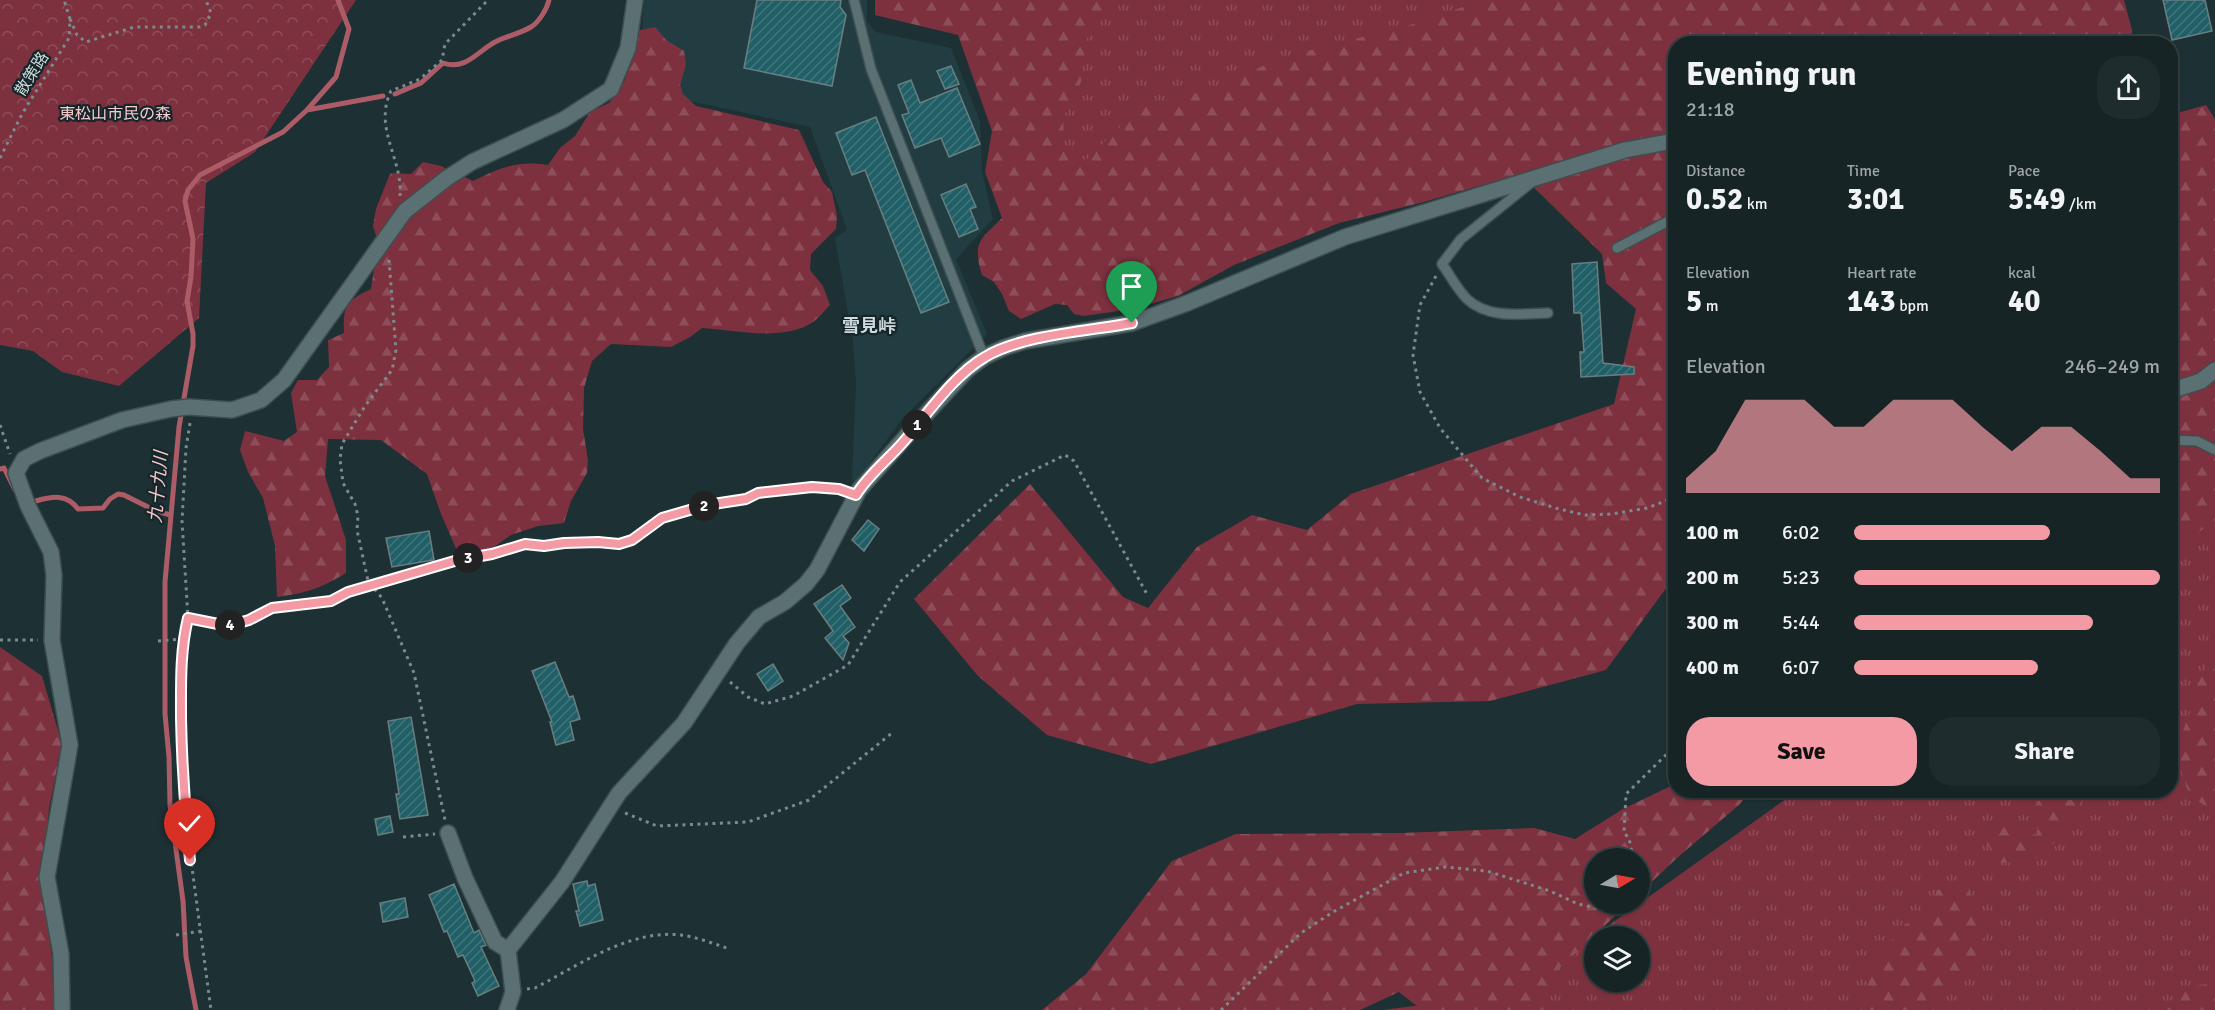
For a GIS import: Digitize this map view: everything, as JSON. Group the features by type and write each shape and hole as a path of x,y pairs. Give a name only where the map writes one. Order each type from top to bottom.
{"street":[{"path":"62,1010 61,954 48,877 70,745 52,640 54,574 51,552 28,506 16,473 24,459 40,451 122,420 171,409 232,410 261,400 284,380 405,211 447,178 487,155 563,120 610,89 628,48 635,0"},
{"path":"507,1010 513,992 508,950 562,882 619,793 684,723 737,643 759,616 785,602 807,584 817,570 856,495 926,414 967,370 984,357 1025,341 1132,323 1185,304 1345,237 1625,150 1668,142"},
{"path":"2178,388 2201,381 2215,370"},
{"path":"448,833 465,878 495,942 508,950"}],"lane":[{"path":"854,0 872,69 984,357"},
{"path":"1541,176 1461,239 1442,264 1467,299 1487,311 1516,314 1548,313"},
{"path":"1617,248 1668,222"},
{"path":"2178,440 2197,441 2215,450"}],"path":[{"path":"64,0 77,35 87,42 134,27 199,27 205,24 211,13 206,0"},
{"path":"398,222 401,179 384,124 387,99 391,91 420,79 442,60 445,44 488,0"},
{"name":"散策路","path":"0,158 40,83 69,38 70,19"},
{"path":"388,237 396,350 392,370 365,406 342,444 340,459 343,483 355,504 358,516 357,530 368,581 382,598 414,673 448,833 403,837"},
{"path":"1442,264 1420,305 1413,354 1420,392 1440,428 1482,478 1520,497 1585,515 1612,514 1647,508 1668,500"},
{"path":"193,408 187,436 182,521 188,618 183,639 181,677 184,808 211,1010"},
{"path":"0,425 16,473"},
{"path":"718,672 748,697 765,704 793,696 848,665 900,582 1012,481 1065,455 1074,461 1148,596"},
{"path":"188,618 228,626 249,620 272,608 331,601 348,592 458,560 492,554 525,544 544,546 598,542 619,544 632,540 662,518 707,505 746,499 758,493 812,487 839,489 856,495"},
{"path":"158,640 183,639"},
{"path":"0,640 52,640"},
{"path":"611,806 657,826 748,822 809,800 892,732"},
{"path":"1631,848 1629,838 1624,832 1626,794 1668,753"},
{"path":"1221,1010 1301,933 1333,912 1404,873 1445,867 1487,871 1551,891 1584,905"},
{"path":"176,935 201,932"},
{"path":"513,992 535,988 639,937 659,934 682,935 730,949"}],"shaded area":[{"path":"644,0 867,0 867,22 876,32 951,48 980,121 982,171 993,219 956,259 987,334 902,419 854,485 852,480 856,382 853,342 835,238 847,230 810,127 643,91 641,52"}],"green space":[{"name":"東松山市民の森","path":"0,0 356,0 255,152 206,183 199,318 119,386 62,372 33,351 0,345"},
{"path":"875,0 1107,0 1110,8 1086,40 1081,82 1063,118 1065,153 1086,160 1143,105 1189,96 1288,56 1413,24 1483,0 2124,0 2132,36 1668,36 1668,586 1606,670 1490,701 1357,704 1151,764 1047,735 978,676 914,599 1030,484 1123,597 1148,608 1197,547 1252,515 1307,530 1351,494 1614,404 1636,309 1606,283 1602,254 1520,174 1420,203 1339,223 1234,265 1178,296 1132,309 1084,316 1074,314 1067,305 1055,304 1021,319 1009,311 994,282 982,275 979,264 980,242 1002,218 985,172 992,131 958,35 875,15"},
{"path":"1036,0 1839,0 1708,36 1668,36 1668,47 1061,214"},
{"path":"655,27 666,40 684,51 686,65 680,85 683,94 696,106 799,130 823,182 832,192 837,216 836,229 811,254 810,270 823,286 830,305 813,322 788,332 759,333 702,328 671,347 611,344 592,361 584,388 583,429 588,460 587,473 571,501 564,523 538,526 511,535 481,556 458,553 427,474 381,440 328,439 325,476 346,540 346,573 313,589 277,597 275,546 263,498 248,472 240,450 245,431 284,441 297,432 291,393 298,380 317,380 329,367 328,340 344,333 344,316 348,305 356,297 371,289 378,242 373,226 376,209 389,176 391,173 411,174 423,162 441,166 473,181 518,164 548,165 560,148 575,136 590,112 609,103 625,80 635,31"},
{"path":"2206,105 2215,119 2215,521 2178,546 2178,113"},
{"path":"2215,492 2215,1010 1383,1010 1514,993 1584,943 1584,992 1650,992 1650,926 1608,926 1625,914 1650,914 1650,896 1787,798 2178,798 2178,519"},
{"path":"0,647 42,676 62,744 49,808 42,884 52,958 54,1010 0,1010"},
{"path":"2215,653 2215,811 2190,797 2178,762 2178,745 2191,709 2197,681"},
{"path":"1668,787 1668,798 1745,798 1650,884 1650,848 1584,848 1584,914 1617,914 1604,926 1584,926 1584,945 1554,973 1545,996 1547,1010 1422,1010 1399,992 1360,1010 1042,1010 1086,974 1172,861 1236,834 1400,833 1534,828 1575,839 1623,809"},
{"path":"2041,798 2083,798 2065,833 2033,861 1998,863 1978,826 2008,817 2024,836 2038,834 2035,806"},
{"path":"1967,886 1984,926 1984,958 1957,987 1929,1010 1863,1010 1867,987 1878,958 1905,924 1926,921 1937,890"},
{"path":"2215,984 2215,1010 2165,1010 2176,1004 2186,987"}],"building":[{"path":"757,0 841,0 840,7 846,15 832,86 744,68"},
{"path":"2163,0 2205,0 2212,31 2178,39 2178,36 2171,36"},
{"path":"951,66 959,84 945,89 937,71"},
{"path":"911,80 920,103 957,88 980,144 949,157 941,138 915,148 902,115 909,113 898,85"},
{"path":"876,117 949,302 921,313 865,170 852,175 836,133"},
{"path":"966,184 976,207 970,209 978,229 959,237 941,195"},
{"path":"1597,262 1603,363 1634,367 1634,374 1581,377 1580,352 1584,352 1581,313 1574,313 1572,264"},
{"path":"868,520 879,529 864,551 852,540"},
{"path":"429,531 434,560 392,567 386,538"},
{"path":"842,585 851,598 840,606 855,627 843,636 849,643 843,660 825,638 833,631 814,604"},
{"path":"555,662 569,697 573,696 580,719 570,722 574,740 556,745 550,722 552,722 532,671"},
{"path":"773,664 783,681 768,691 757,674"},
{"path":"411,717 428,815 400,819 396,794 399,794 388,721"},
{"path":"390,816 393,832 378,835 375,819"},
{"path":"587,881 588,886 595,884 603,920 580,926 573,884"},
{"path":"454,884 474,933 479,930 486,945 481,947 499,986 478,996 472,983 475,981 463,955 458,957 447,931 444,932 429,895"},
{"path":"405,898 408,917 383,922 380,903"}],"waterway":[{"path":"307,110 336,77 349,29 338,0"},
{"name":"九十九川","path":"395,94 421,83 443,63 451,65 466,62 497,41 531,27 542,15 549,0"},
{"name":"九十九川","path":"196,1010 186,957 183,901 170,805 165,714 165,582 179,427 193,346 187,301 193,239 185,201 188,190 200,175 283,132 307,110 383,96"},
{"path":"0,469 4,468 15,490"},
{"path":"36,501 59,498 69,501 78,509 103,508 110,499 118,494 170,515"}],"district":[{"name":"雪見峠","path":"869,326"}],"route":[{"path":"190,860 184,808 181,677 183,639 188,618 228,626 249,620 272,608 331,601 348,592 458,560 510,550 525,544 544,546 598,542 619,544 632,540 662,518 707,505 746,499 758,493 812,487 839,489 856,495 926,414 967,370 984,357 1025,341 1132,323"}]}
